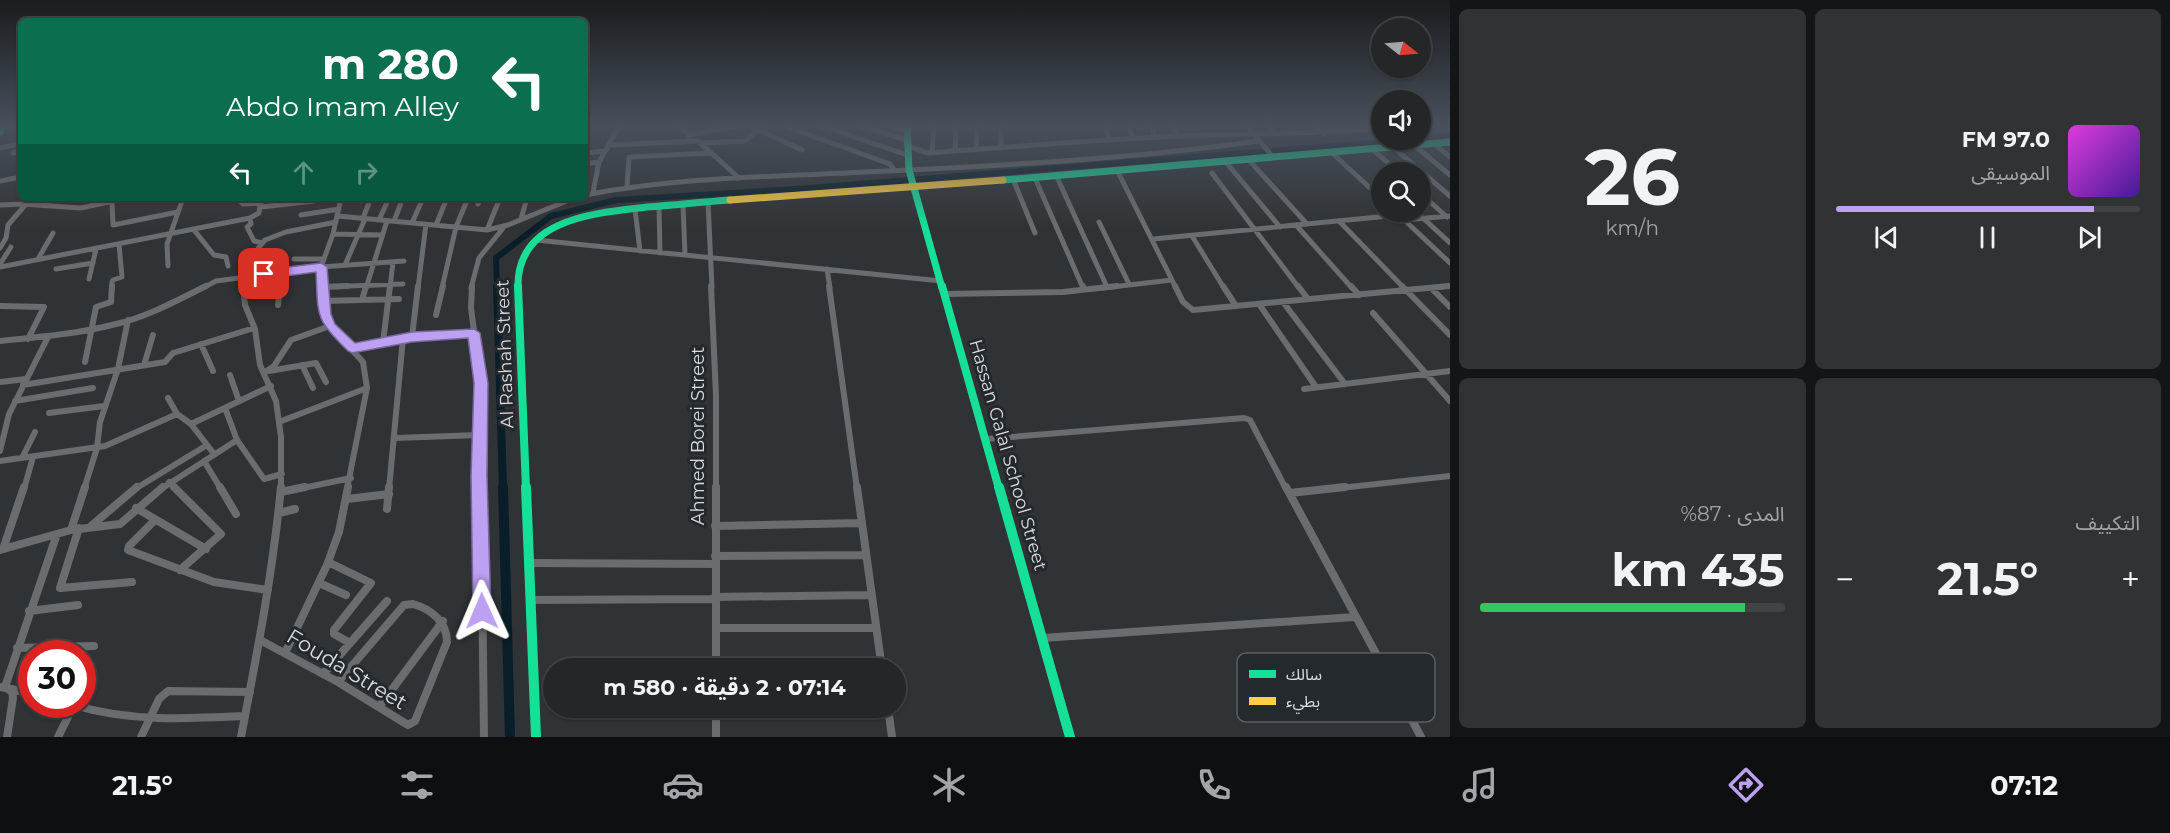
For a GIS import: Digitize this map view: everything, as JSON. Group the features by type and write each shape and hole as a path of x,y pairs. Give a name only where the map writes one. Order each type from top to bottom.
{"street":[{"path":"593,192 601,159"},
{"path":"627,187 629,159"},
{"path":"718,159 739,178"},
{"path":"878,159 890,164 894,170"},
{"name":"Hassan Galal School Street","path":"908,159 1070,737"},
{"path":"588,194 627,187 739,178 894,170 913,179 1103,159"},
{"name":"Al Rashah Street","path":"536,737 518,280 520,262 536,240 548,230 571,218 659,206 913,179 1013,179 1243,159"},
{"path":"1248,159 1307,224"},
{"path":"1339,159 1371,189"},
{"path":"1407,159 1450,196"},
{"path":"1431,159 1450,175"},
{"path":"1225,161 1280,227"},
{"path":"588,164 599,162"},
{"path":"1117,170 1188,308 1197,310 1450,286"},
{"path":"1212,173 1308,299"},
{"path":"1056,176 1107,287"},
{"path":"1035,177 1084,289"},
{"path":"0,182 18,178"},
{"path":"1013,179 1035,233"},
{"path":"46,205 50,201"},
{"path":"0,205 24,202 81,208 108,201"},
{"path":"112,201 113,225 178,212"},
{"path":"168,266 167,246 182,201"},
{"path":"240,201 243,204 315,201"},
{"path":"285,653 319,583 339,532 367,388 366,370 352,348 330,326 323,301 321,267 333,234 340,201"},
{"path":"345,265 370,201"},
{"path":"379,220 387,201"},
{"path":"394,221 402,201"},
{"path":"412,223 422,201"},
{"path":"436,225 446,201"},
{"path":"436,315 456,227 467,201"},
{"path":"487,230 499,201"},
{"path":"521,219 526,201"},
{"path":"301,215 315,214 316,211 338,216 487,230 504,227 565,201"},
{"path":"0,248 6,238 8,225 24,202"},
{"name":"Ahmed Borei Street","path":"708,202 716,395 716,658"},
{"path":"1431,202 1449,218"},
{"path":"0,266 250,218 260,213 261,203"},
{"path":"683,204 685,255"},
{"path":"659,206 660,252"},
{"path":"636,209 640,250"},
{"path":"309,227 315,214"},
{"path":"241,737 268,590 282,474 279,422 271,386 260,365 255,328 243,294 246,277 262,243 276,234 309,227 338,216"},
{"path":"1153,239 1371,217"},
{"path":"250,218 251,224 247,227 254,241 262,243"},
{"path":"1431,218 1449,218"},
{"path":"362,300 387,221"},
{"path":"1339,221 1450,335"},
{"path":"1099,222 1129,284"},
{"path":"1406,222 1450,263"},
{"path":"1428,222 1450,243"},
{"path":"412,337 426,224"},
{"path":"1296,225 1359,295"},
{"name":"Al Rashah Street","path":"484,737 480,368 471,307 474,270 486,247 504,227"},
{"path":"194,230 198,239 210,248 214,255 226,257 228,266"},
{"path":"38,259 53,233"},
{"path":"333,234 382,235"},
{"path":"1192,236 1236,306"},
{"path":"536,240 941,281"},
{"path":"85,362 96,306 111,302 113,281 122,277 119,244"},
{"path":"0,266 11,247"},
{"path":"89,279 96,249"},
{"path":"294,258 324,259"},
{"path":"0,341 48,337 128,320 185,297 212,282 321,267 404,261"},
{"path":"382,342 393,262"},
{"path":"56,269 93,263"},
{"path":"827,269 881,658"},
{"path":"278,305 282,272"},
{"path":"945,294 1020,291 1048,293 1172,280"},
{"path":"322,287 404,284"},
{"path":"1431,288 1450,307"},
{"path":"323,301 399,299"},
{"path":"1283,302 1345,384"},
{"path":"1259,304 1316,387"},
{"path":"0,306 44,307 28,339"},
{"path":"1373,313 1450,401"},
{"path":"128,320 118,369 104,406 97,448 60,588 132,582"},
{"path":"265,372 274,366 291,340 330,326"},
{"path":"0,382 24,382 166,361 171,353 255,328"},
{"path":"352,348 403,338 474,333"},
{"path":"144,365 153,334"},
{"path":"0,451 5,441 4,428 15,401 48,337"},
{"path":"387,509 403,338"},
{"path":"201,344 213,371"},
{"path":"265,372 317,364 326,382"},
{"path":"302,365 313,388"},
{"path":"1304,388 1450,371"},
{"path":"230,375 239,401"},
{"path":"191,424 271,386"},
{"path":"15,401 93,388"},
{"path":"279,422 367,388"},
{"path":"168,398 177,414 191,424 214,454"},
{"path":"50,413 104,406"},
{"path":"225,408 237,440 264,479 282,474"},
{"path":"0,461 97,448 177,414"},
{"path":"986,438 1244,418 1253,423 1375,653"},
{"path":"22,458 35,432"},
{"path":"394,438 479,435"},
{"path":"2,549 75,529 114,526 125,520 136,508 169,482 237,440"},
{"path":"91,526 137,487 207,445"},
{"path":"2,549 21,499 33,457"},
{"path":"204,461 236,514"},
{"path":"1290,494 1450,476"},
{"path":"281,492 351,478"},
{"path":"169,482 183,498 221,532 219,539 180,570"},
{"path":"347,499 389,494"},
{"path":"136,508 206,549"},
{"path":"279,513 295,509"},
{"path":"155,520 129,546 128,550 180,570 235,587 268,590"},
{"path":"716,526 862,523"},
{"path":"2,687 57,534"},
{"path":"529,563 866,555"},
{"path":"328,562 371,582 334,630 334,634 350,643"},
{"path":"319,583 346,596"},
{"path":"530,600 871,595"},
{"path":"323,674 387,601"},
{"path":"338,682 404,605 416,604 443,621 380,707"},
{"path":"29,611 78,605"},
{"path":"1042,638 1355,617"},
{"name":"Fouda Street","path":"260,640 338,682 405,725 415,721 446,650 448,637 443,621"},
{"path":"716,628 876,628"},
{"path":"2,687 18,690"},
{"path":"2,687 12,692 13,698 7,737"},
{"path":"141,737 159,699 174,689 250,692"},
{"path":"96,713 150,721 245,716"},
{"path":"58,737 68,718"},
{"path":"716,718 716,737"},
{"path":"889,718 892,737"},
{"path":"1413,722 1421,737"}],"waterway":[{"path":"497,288 496,258 551,216 616,200 796,189 1165,159"},
{"path":"497,286 503,489"},
{"path":"503,487 510,737"}],"traffic: fast":[{"path":"909,159 909,170 1070,737"},
{"path":"1003,180 1245,159"},
{"path":"536,737 518,280 523,258 533,242 547,230 583,216 730,200"}],"traffic: slow":[{"path":"730,200 1003,180"}],"route":[{"path":"264,274 321,267 325,314 330,326 352,348 412,337 474,333 481,383 479,476 482,611"}]}
